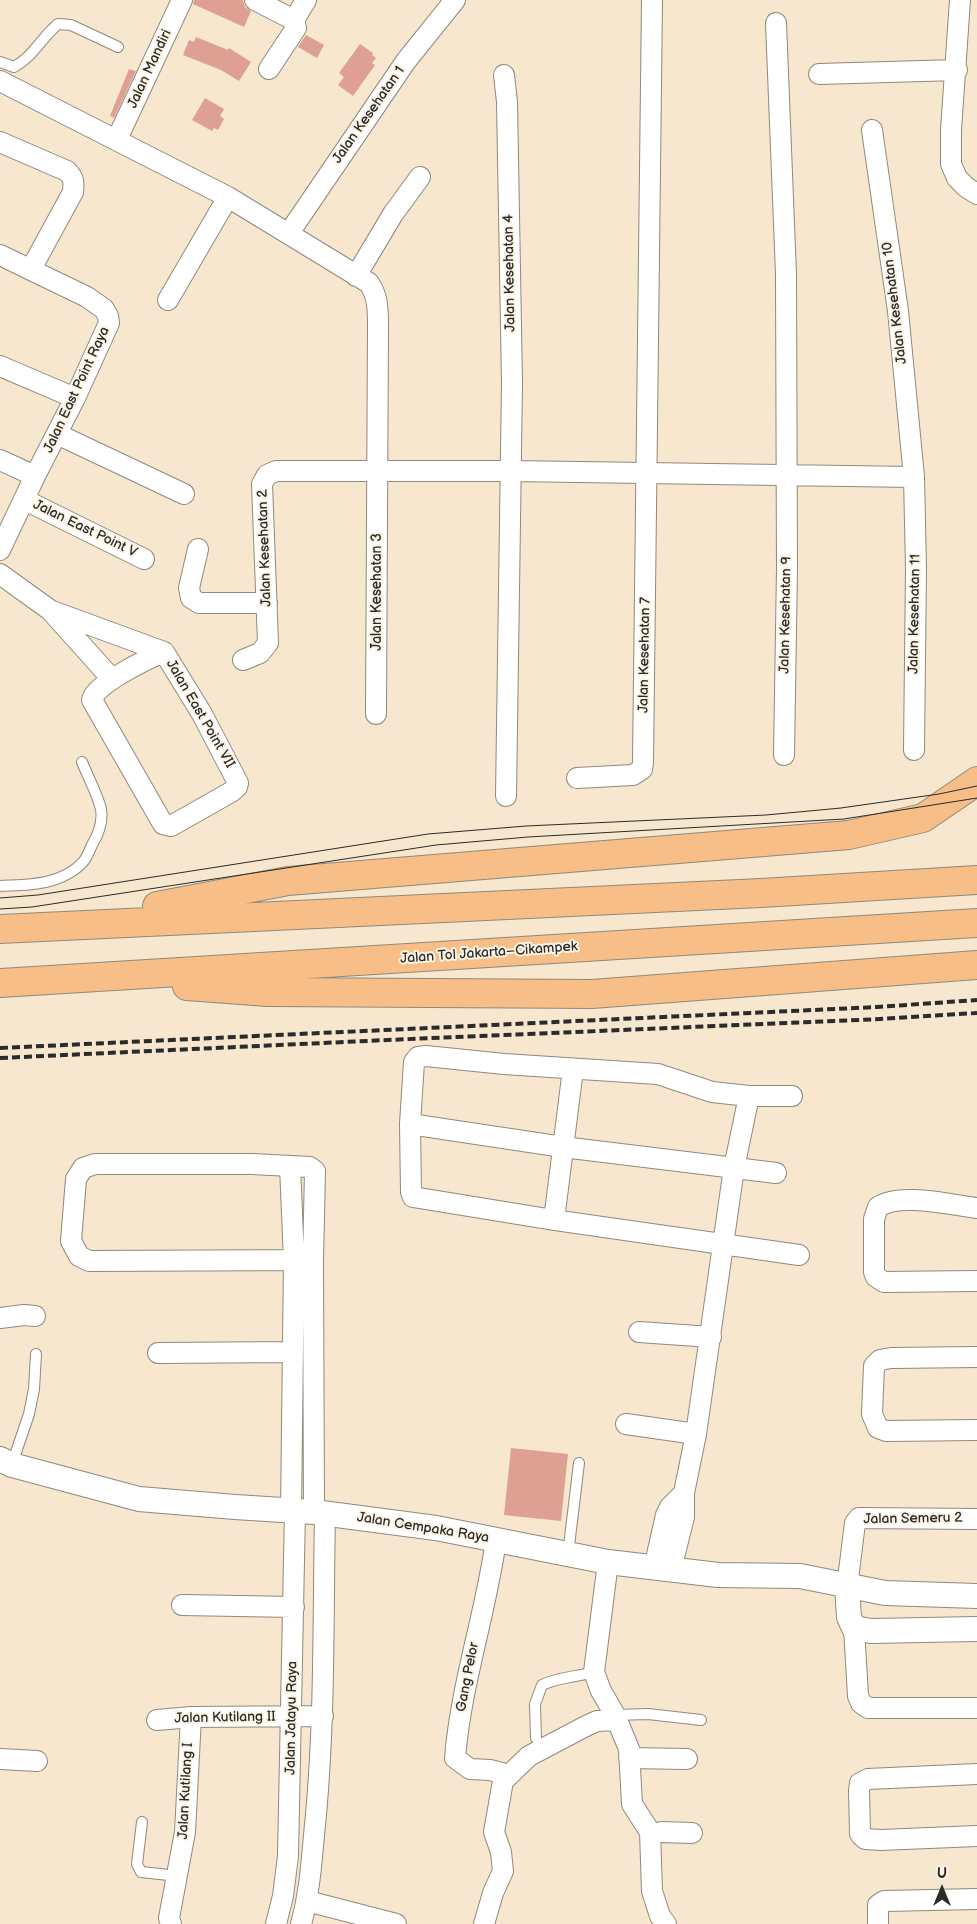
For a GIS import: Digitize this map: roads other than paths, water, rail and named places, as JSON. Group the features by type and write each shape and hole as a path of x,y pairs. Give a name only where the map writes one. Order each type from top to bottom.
{"highway":[{"path":"65,924 288,881 848,835 923,818 977,782"},
{"path":"0,928 751,894 977,880"},
{"name":"Jalan Tol Jakarta–Cikampek","path":"0,983 977,923"},
{"path":"83,978 268,992 580,994 977,965"}],"street":[{"name":"Jalan Mandiri","path":"117,139 182,0"},
{"path":"255,0 294,20"},
{"path":"269,69 296,28 294,20 306,0"},
{"name":"Jalan Kesehatan 1","path":"289,233 406,61 455,0"},
{"path":"648,474 652,0"},
{"path":"960,0 957,70 951,130 951,164 957,178 977,194"},
{"name":"Jalan Kesehatan 9","path":"776,23 786,274 787,476 784,754"},
{"path":"819,74 957,70"},
{"name":"Jalan Kesehatan 4","path":"504,75 507,102 511,282 511,471 506,796"},
{"name":"Jalan Kesehatan 3","path":"0,81 228,197 369,283 374,291 377,299 378,326 376,714"},
{"name":"Jalan Kesehatan 10","path":"872,130 898,311 914,477"},
{"path":"0,142 66,171 72,176 74,183 72,192 32,269 0,255"},
{"path":"356,276 393,214 420,177"},
{"path":"168,300 228,197"},
{"name":"Jalan East Point Raya","path":"1,545 75,398 109,323 104,309 87,297 32,269"},
{"path":"0,366 75,398"},
{"path":"57,434 184,494"},
{"path":"0,460 35,476"},
{"name":"Jalan Kesehatan 2","path":"243,660 260,653 268,643 262,484 267,475 276,471 511,471 914,477"},
{"name":"Jalan Kesehatan 7","path":"577,778 633,775 642,769 648,474"},
{"name":"Jalan Kesehatan 11","path":"914,477 916,568 914,750"},
{"name":"Jalan East Point V","path":"25,500 144,559"},
{"path":"198,549 189,588 191,598 199,603 267,603"},
{"path":"0,574 50,610 112,680"},
{"path":"50,610 164,652"},
{"name":"Jalan East Point VII","path":"164,652 202,714 238,782 238,787 170,826 164,824 92,700 95,692 112,680 164,652"},
{"path":"792,1096 749,1096 712,1092 658,1074 573,1069 426,1056 418,1057 414,1062 410,1124 411,1192 413,1197 554,1220 799,1255"},
{"path":"554,1220 573,1069"},
{"path":"662,1568 684,1517 684,1493 696,1434 711,1337 734,1168 749,1096"},
{"path":"410,1124 563,1147 776,1173"},
{"path":"304,1260 89,1261 78,1256 72,1241 76,1179 83,1168 95,1164 252,1164 310,1167 315,1171 293,1352 306,1512"},
{"path":"977,1208 910,1200 884,1203 878,1207 874,1219 874,1272 876,1277 884,1282 977,1281"},
{"path":"304,1260 306,1512"},
{"path":"0,1318 24,1315 35,1316"},
{"path":"639,1332 711,1337"},
{"path":"158,1353 293,1352"},
{"path":"977,1357 891,1358 880,1360 874,1366 872,1414 878,1428 886,1431 977,1430"},
{"path":"626,1424 696,1434"},
{"name":"Jalan Cempaka Raya","path":"6,1462 139,1499 306,1512 436,1528 608,1562 718,1575 800,1576 885,1593 977,1596"},
{"path":"662,1568 661,1542 666,1515 670,1507 684,1493"},
{"name":"Jalan Jatayu Raya","path":"276,1924 284,1896 288,1856 294,1607 306,1512"},
{"name":"Jalan Jatayu Raya","path":"301,1924 307,1901 318,1796 323,1716 306,1512"},
{"name":"Jalan Semeru 2","path":"847,1586 855,1524 859,1518 977,1519"},
{"name":"Gang Pelor","path":"496,1540 490,1582 470,1663 455,1758 470,1768 509,1774"},
{"path":"608,1562 594,1672 629,1749 632,1804 650,1832 652,1891 660,1916 666,1924"},
{"path":"847,1586 849,1617 854,1628 858,1696 861,1703 868,1708 977,1708"},
{"path":"182,1605 294,1607"},
{"path":"854,1628 871,1631 977,1628"},
{"name":"Jalan Kutilang II","path":"157,1720 191,1717 323,1716"},
{"name":"Jalan Kutilang I","path":"171,1924 169,1918 186,1832 191,1717"},
{"path":"484,1924 493,1892 503,1870 502,1852 494,1832 503,1781 529,1756 597,1721 616,1718"},
{"path":"629,1758 687,1759"},
{"path":"0,1759 37,1761"},
{"path":"977,1774 876,1778 863,1780 860,1783 859,1790 860,1834 872,1840 977,1836"},
{"path":"661,1832 692,1833"},
{"path":"878,1918 878,1905 884,1901 977,1900"},
{"path":"307,1901 396,1924"}],"lane":[{"path":"0,62 14,67 21,63 58,24 71,25 118,47"},
{"path":"0,886 40,884 66,875 83,861 95,840 100,826 101,809 82,762"},
{"path":"6,1462 29,1414 34,1389 36,1354"},
{"path":"568,1554 579,1463"},
{"path":"536,1738 535,1704 542,1685 553,1680 577,1677 594,1672"},
{"path":"616,1718 648,1714 701,1720"},
{"path":"142,1822 137,1864 141,1872 178,1876"}],"tram line":[{"path":"0,898 38,895 428,834 526,826 766,815 841,808 939,794 977,786"},
{"path":"0,909 32,907 436,845 528,837 844,819 977,798"}],"railway":[{"path":"0,1048 877,1007 977,1000"},
{"path":"0,1058 880,1019 977,1013"}]}
